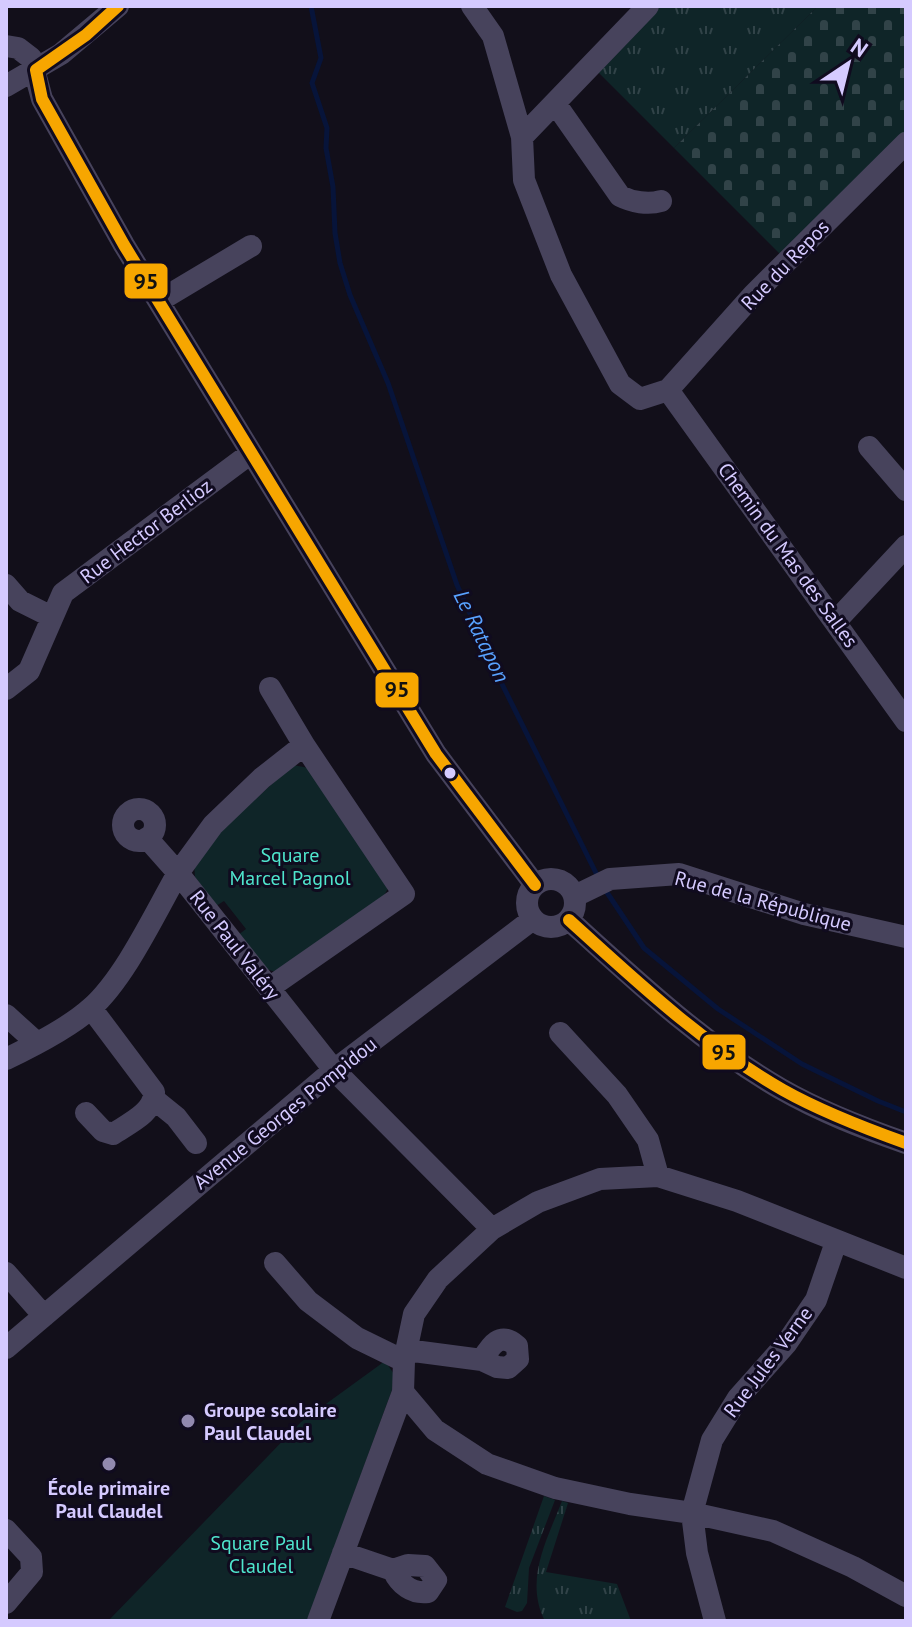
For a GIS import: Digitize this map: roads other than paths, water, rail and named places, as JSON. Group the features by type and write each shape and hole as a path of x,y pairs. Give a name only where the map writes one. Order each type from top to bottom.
{"street":[{"path":"6,86 36,70 86,35 118,6"},
{"path":"472,6 493,36 522,137 524,180 561,275 620,384 640,399 668,390"},
{"path":"522,137 643,8"},
{"path":"6,46 18,48 31,58 42,99 124,245 436,754 535,885"},
{"path":"555,103 620,196 637,202 661,201"},
{"name":"Rue du Repos","path":"668,390 753,295 906,143"},
{"path":"159,301 251,246"},
{"name":"Chemin du Mas des Salles","path":"668,390 906,721"},
{"path":"869,447 906,490"},
{"name":"Rue Hector Berlioz","path":"6,689 29,671 63,593 251,453"},
{"path":"836,621 906,546"},
{"path":"6,585 20,601 52,617"},
{"path":"269,988 404,894 304,745 270,688"},
{"path":"147,838 178,873 213,825 262,778 304,745"},
{"name":"Rue Paul Valéry","path":"6,1059 91,1008 127,964 178,873 334,1070 492,1229"},
{"name":"Rue de la République","path":"582,892 610,879 679,874 804,914 906,937"},
{"path":"558,880 582,892 569,920 557,927 549,928 533,919 527,907 535,885 542,881 558,880"},
{"name":"Avenue Georges Pompidou","path":"6,1348 334,1070 533,919"},
{"path":"569,920 621,969 721,1050 781,1089 819,1109 906,1143"},
{"path":"86,1113 103,1131 113,1134 150,1108 155,1100 154,1092 91,1008"},
{"path":"6,1015 37,1043"},
{"path":"560,1033 617,1095 648,1140 658,1176"},
{"path":"155,1100 176,1117 196,1143"},
{"path":"318,1621 403,1392 405,1356 414,1314 438,1279 492,1229 538,1202 600,1179 658,1176 737,1201 906,1268"},
{"name":"Rue Jules Verne","path":"715,1621 697,1553 692,1513 712,1440 738,1398 786,1344 816,1300 836,1242"},
{"path":"275,1263 308,1301 357,1338 405,1356 482,1360"},
{"path":"6,1273 44,1316"},
{"path":"403,1392 435,1430 487,1464 555,1488 773,1531 853,1567 906,1596"},
{"path":"6,1530 31,1557 32,1572 6,1603"},
{"path":"343,1553 393,1570"}],"waterway":[{"name":"Le Ratapon","path":"311,6 321,58 312,83 327,128 326,148 333,187 335,233 350,295 388,383 457,585 501,682 599,879"},
{"name":"Le Ratapon","path":"604,888 644,948 718,1009 802,1064 906,1112"}],"place":[{"name":"Groupe scolaire Paul Claudel","path":"188,1421"},
{"name":"École primaire Paul Claudel","path":"109,1464"}],"park label":[{"name":"Square Marcel Pagnol","path":"290,866"},
{"name":"Square Paul Claudel","path":"261,1554"}]}
